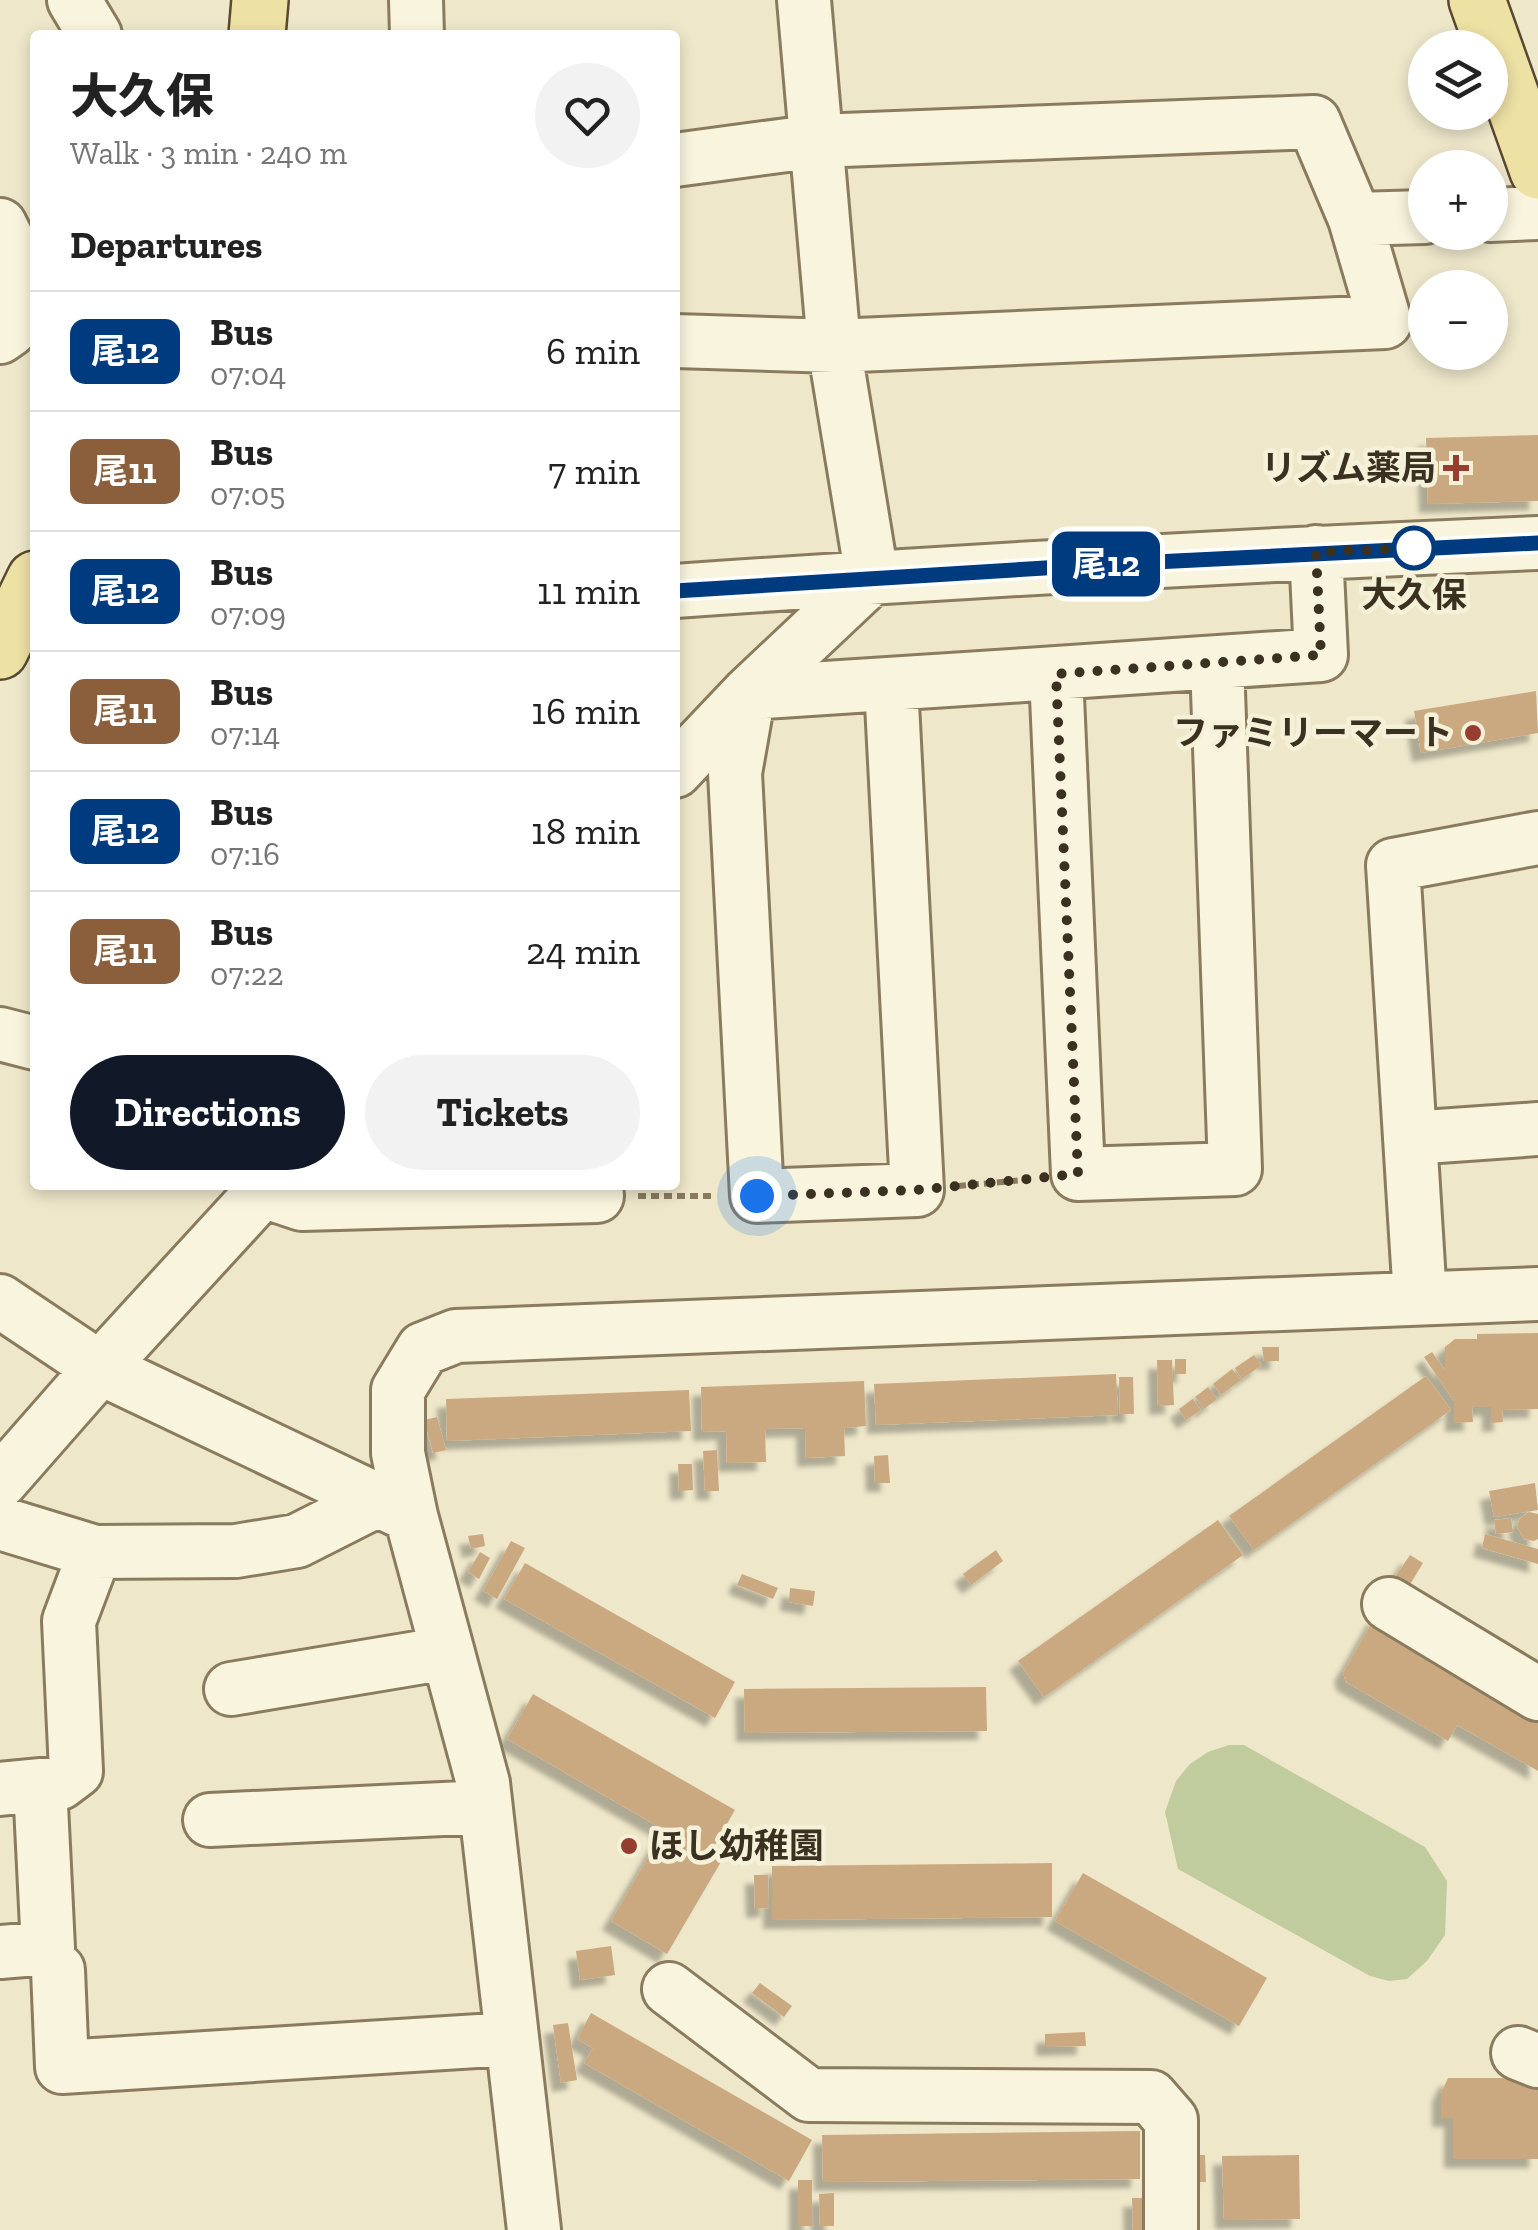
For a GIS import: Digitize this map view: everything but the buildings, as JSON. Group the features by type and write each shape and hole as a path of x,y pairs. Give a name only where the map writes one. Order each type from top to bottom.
{"main road":[{"path":"257,30 260,0"},
{"path":"1477,0 1538,171"},
{"path":"10,641 30,591"}],"street":[{"path":"74,0 92,30"},
{"path":"416,0 417,30"},
{"path":"804,0 834,346 872,578"},
{"path":"680,159 817,141 1314,122 1355,218 1386,322 834,346 680,341"},
{"path":"1508,215 1538,214"},
{"path":"1355,218 1408,217"},
{"path":"0,225 29,270 10,330 0,338"},
{"path":"680,591 1316,552 1538,543"},
{"path":"749,693 1321,655 1316,552"},
{"path":"680,766 749,693 872,578"},
{"path":"1056,674 1078,1174 1236,1169 1218,663"},
{"path":"749,693 735,772 757,1196 917,1190 891,684"},
{"path":"1420,1298 1394,865 1538,838"},
{"path":"0,1034 30,1042"},
{"path":"1410,1138 1538,1129"},
{"path":"0,1482 264,1190"},
{"path":"270,1190 302,1204 596,1190"},
{"path":"534,2230 483,1783 448,1653 394,1508 398,1390 423,1349 456,1336 1538,1294"},
{"path":"0,1302 100,1368 394,1508"},
{"path":"0,1523 96,1552 236,1551 297,1541 394,1508"},
{"path":"0,1952 48,1948 20,1787 60,1783 76,1771 69,1621 96,1552"},
{"path":"1389,1604 1538,1694"},
{"path":"231,1689 448,1653"},
{"path":"210,1820 485,1807"},
{"path":"58,1970 62,2067 511,2025"},
{"path":"670,1989 808,2095 1151,2097 1171,2120 1171,2230"}],"path":[{"path":"917,1190 1078,1174"},
{"path":"596,1190 757,1196"}],"green space":[{"path":"1229,1745 1244,1745 1425,1847 1447,1881 1445,1935 1427,1961 1407,1979 1389,1981 1370,1976 1178,1869 1165,1812 1176,1781 1190,1764"}],"bus line":[{"name":"尾12","path":"680,591 1316,552 1538,543"}],"place":[{"name":"リズム薬局","path":"1456,468"},
{"name":"大久保","path":"1414,548"},
{"name":"ファミリーマート","path":"1473,733"},
{"name":"ほし幼稚園","path":"629,1846"}],"route":[{"path":"757,1196 917,1190 1078,1174 1056,674 1321,655 1316,552 1427,548 1414,548"}]}
